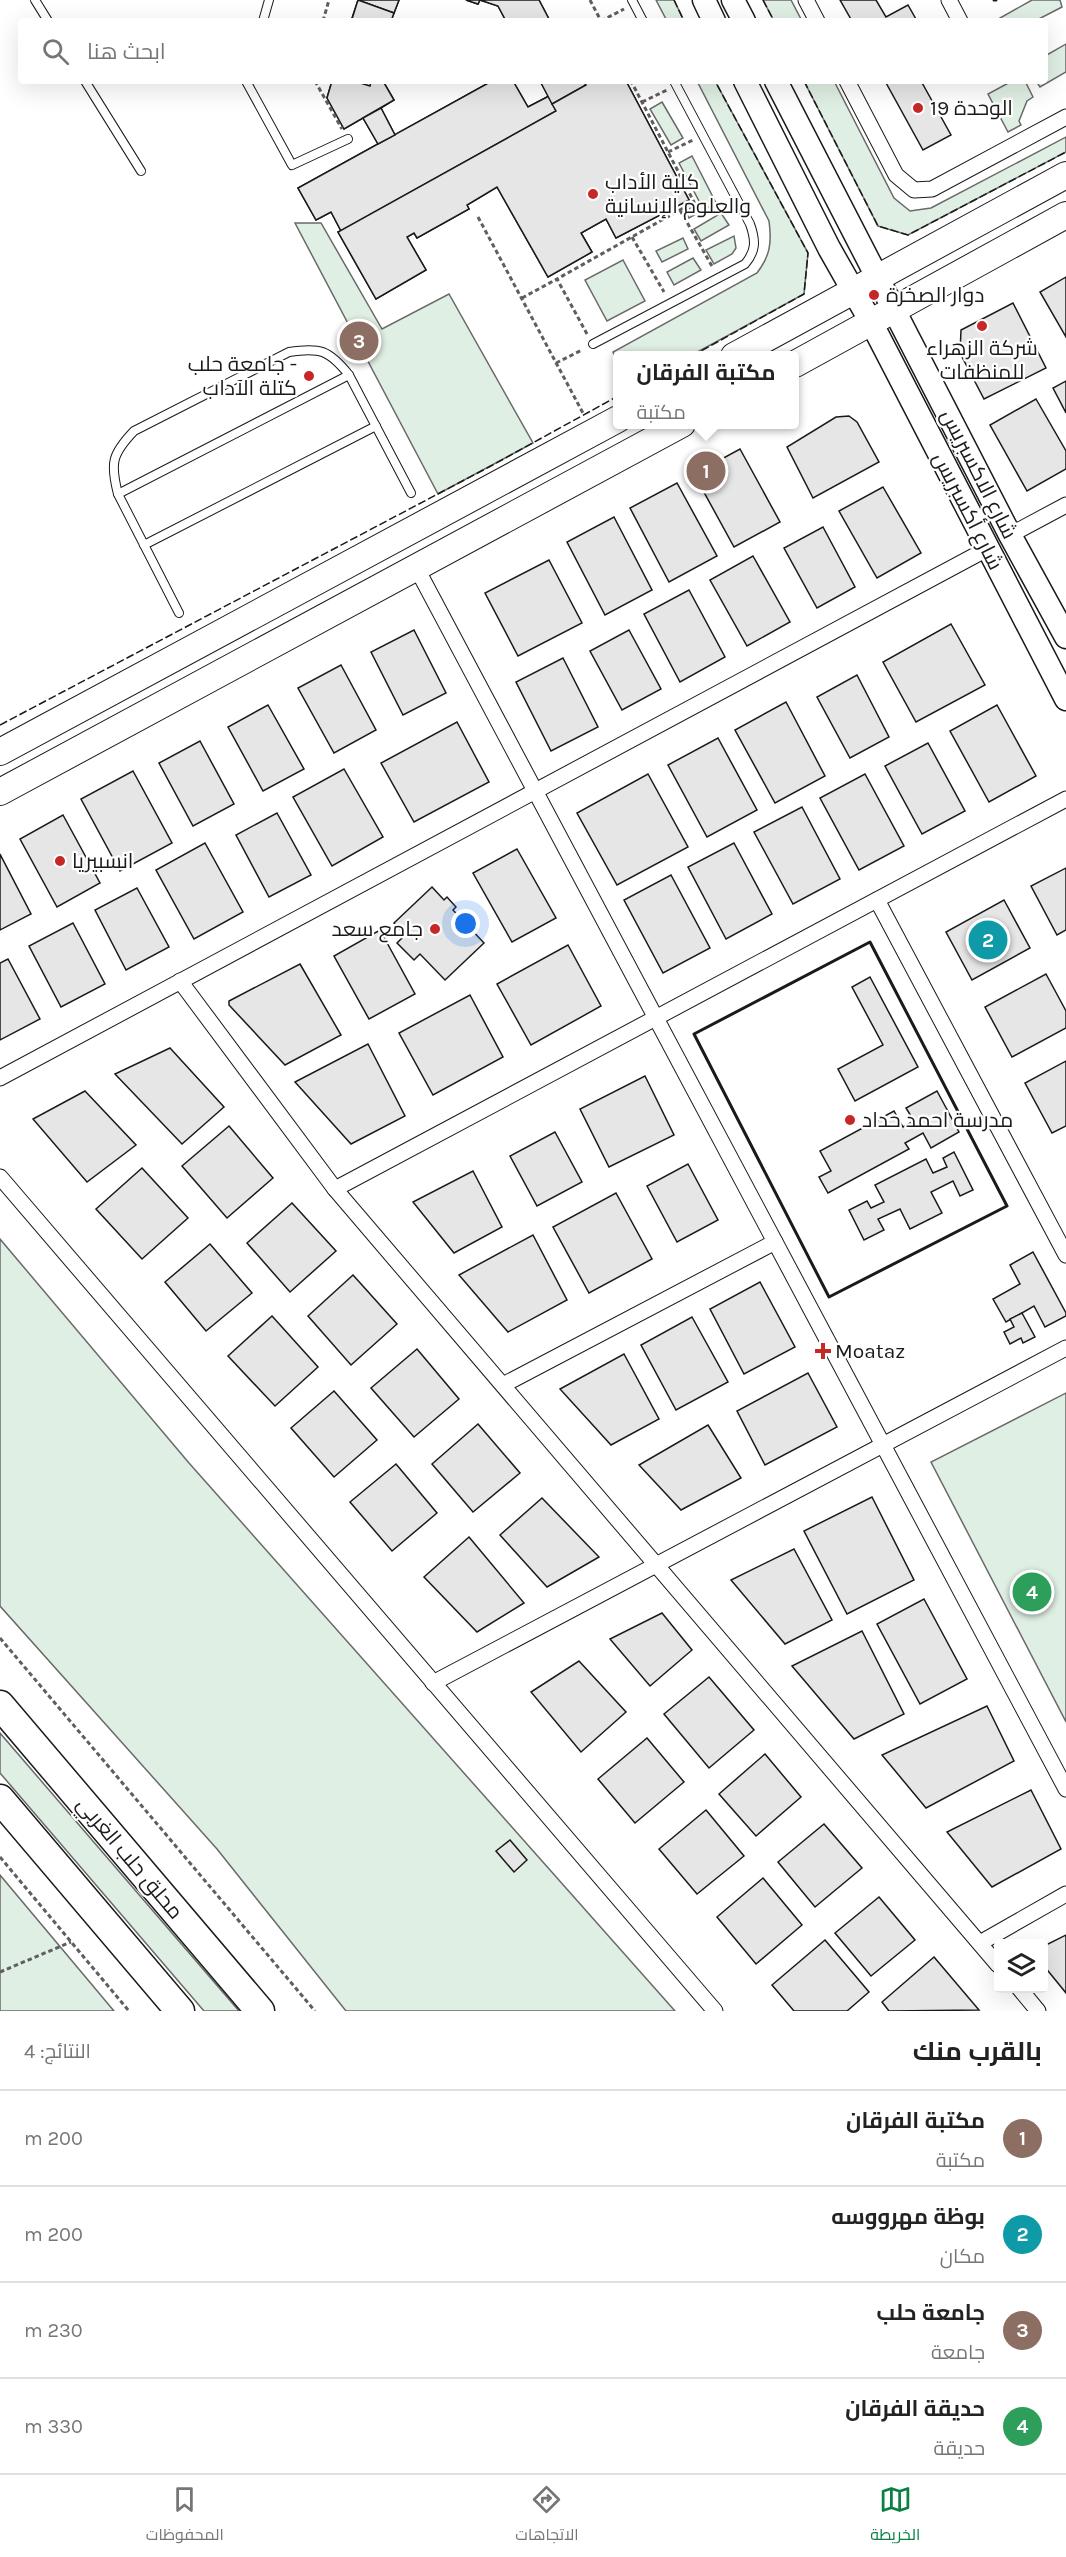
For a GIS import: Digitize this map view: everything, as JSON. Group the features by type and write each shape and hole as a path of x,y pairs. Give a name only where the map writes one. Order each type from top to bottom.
{"highway":[{"name":"محلق حلب الغربي","path":"0,1705 260,2011"},
{"path":"0,1799 180,2011"}],"main road":[{"path":"743,351 1066,175"},
{"path":"799,362 1066,215"},
{"path":"0,752 613,422"},
{"path":"0,792 673,429"}],"street":[{"path":"704,0 713,18"},
{"path":"733,0 742,18"},
{"path":"806,0 815,18"},
{"path":"949,0 958,18"},
{"name":"شارع أكسبريس","path":"747,84 1066,699"},
{"name":"شارع الاكسبريس","path":"778,84 1010,535 1066,637"},
{"path":"849,84 896,175 914,190 933,189 1066,117"},
{"path":"1010,535 1066,505"},
{"path":"0,1078 987,549"},
{"path":"416,567 1066,1789"},
{"path":"335,1190 1066,799"},
{"path":"877,900 1066,1255"},
{"path":"180,981 335,1190 658,1564 994,1959"},
{"path":"0,1177 715,2011"},
{"path":"503,1385 775,1242"},
{"path":"433,1683 1066,1348"},
{"path":"980,1943 1066,1894"},
{"path":"1022,1993 1038,2011"}],"lane":[{"path":"35,0 46,18"},
{"path":"264,18 269,0"},
{"path":"633,2 641,18"},
{"path":"87,84 141,171"},
{"path":"248,84 292,165 348,139"},
{"path":"593,344 745,264 753,254 755,238 676,84"},
{"path":"179,613 118,494 113,475 117,448 134,431 289,352 313,348 337,360 350,375 411,493"},
{"path":"118,494 350,375"},
{"path":"144,545 376,426"}],"path":[{"path":"324,18 329,0"},
{"path":"590,0 599,18"},
{"path":"606,18 633,2"},
{"path":"317,84 348,139"},
{"path":"521,298 694,202 633,84"},
{"path":"642,102 673,84"},
{"path":"668,152 703,135"},
{"path":"680,210 718,278"},
{"path":"478,217 594,432"},
{"path":"632,237 670,304"},
{"path":"556,363 593,344 557,279"},
{"path":"0,1638 315,2011"},
{"path":"0,1857 129,2011"},
{"path":"0,1972 71,1942"}],"green space":[{"path":"656,0 674,0 683,18 665,18"},
{"path":"763,0 791,0 800,18 772,18"},
{"path":"1032,0 1060,0 1062,7 1041,18 1000,18"},
{"path":"1066,44 1066,72 1048,82 1048,54"},
{"path":"699,84 717,84 808,253 804,294 699,351 615,351 757,273 765,261 770,243 769,221"},
{"path":"806,84 836,84 894,198 910,211 931,208 1066,137 1066,152 908,235 878,226"},
{"path":"1006,84 1026,84 1033,97 1027,101 1019,121 1021,125 1008,132 988,94"},
{"path":"662,102 683,138 671,145 650,109"},
{"path":"692,156 716,203 689,218 685,211 700,203 679,163"},
{"path":"721,213 729,225 701,241 694,229"},
{"path":"295,223 321,223 382,329 449,294 533,443 438,494"},
{"path":"734,236 736,248 732,254 714,264 706,250"},
{"path":"683,238 688,249 662,262 656,251"},
{"path":"693,258 701,270 674,285 667,272"},
{"path":"623,260 645,301 607,321 585,280"},
{"path":"0,1239 189,1463 675,2011 346,2011 217,1849 0,1606"},
{"path":"1066,1393 1066,1722 931,1462"},
{"path":"0,1733 239,2011 204,2011 0,1773"},
{"path":"0,1875 114,2011 0,2011"}],"building":[{"path":"358,0 399,0 392,18 352,18"},
{"path":"358,0 399,0 394,13"},
{"path":"358,0 394,13 392,18 352,18"},
{"path":"466,0 480,0 478,4"},
{"path":"466,0 480,0 478,4"},
{"path":"480,0 539,0 548,18 504,18 498,6"},
{"path":"480,0 539,0 548,18 504,18 498,6"},
{"path":"840,0 876,0 886,17 908,5 915,18 850,18"},
{"name":"كلية الأداب والعلوم الإنسانية","path":"331,84 385,84 394,100 381,108 395,135 487,84 515,84 528,107 549,96 542,84 628,84 689,200 616,238 606,219 581,233 592,252 548,277 497,187 467,205 469,209 417,238 414,233 407,237 426,270 376,299 338,232 341,231 331,212 316,220 298,188 378,144 363,118 344,129 327,98"},
{"path":"331,84 370,86 370,84 385,84 394,100 344,129 327,98"},
{"path":"487,84 515,84 528,107 549,96 556,111 341,231 331,212 316,220 298,188"},
{"path":"542,84 586,85 552,104"},
{"name":"كلية الأداب والعلوم الإنسانية","path":"628,84 689,200 616,238 606,219 581,233 592,252 548,277 497,187 467,205 469,209 417,238 414,233 407,237 426,270 376,299 338,232 556,111 552,104 586,85"},
{"name":"الوحدة 19","path":"887,84 923,84 951,135 923,150"},
{"path":"381,108 395,135 378,144 363,118"},
{"path":"1066,277 1066,337 1040,292"},
{"path":"1013,303 1046,368 984,399 960,353 961,330"},
{"path":"1066,381 1066,413 1053,388"},
{"path":"1036,399 1066,451 1066,469 1027,491 990,425"},
{"path":"849,416 857,422 879,462 813,498 787,447 836,417"},
{"path":"740,449 780,522 734,547 694,474"},
{"path":"677,483 717,556 669,582 630,508"},
{"path":"883,487 921,553 877,578 839,511"},
{"path":"614,517 652,590 605,615 567,542"},
{"path":"823,527 855,587 817,608 784,548"},
{"path":"753,556 790,622 747,646 710,580"},
{"path":"549,560 582,623 518,656 485,593"},
{"path":"689,590 725,657 680,682 644,614"},
{"path":"951,624 985,685 916,722 883,662"},
{"path":"414,630 446,693 403,715 371,652"},
{"path":"629,630 661,689 622,710 590,651"},
{"path":"563,658 598,727 551,751 516,682"},
{"path":"341,665 376,730 334,753 298,688"},
{"path":"857,675 889,737 850,758 817,697"},
{"path":"786,702 825,776 775,803 735,730"},
{"path":"268,705 304,769 263,791 228,727"},
{"path":"997,705 1036,776 989,802 950,731"},
{"path":"457,722 489,782 414,822 381,763"},
{"path":"718,738 757,810 707,837 668,765"},
{"path":"200,741 234,804 193,826 159,763"},
{"path":"928,743 965,811 922,834 885,766"},
{"path":"344,769 383,837 332,866 293,797"},
{"path":"133,771 172,843 120,871 81,799"},
{"path":"648,774 688,847 617,885 577,813"},
{"path":"865,774 904,846 859,870 820,798"},
{"path":"802,807 840,879 793,904 754,832"},
{"path":"277,813 311,875 269,897 236,835"},
{"name":"انسبيريا","path":"63,815 100,883 57,907 20,839"},
{"path":"205,843 243,912 194,939 156,870"},
{"path":"734,843 772,914 726,939 688,867"},
{"path":"517,849 556,918 512,942 473,873"},
{"path":"0,854 31,914 0,930"},
{"path":"1066,868 1066,930 1057,935 1031,886"},
{"path":"671,875 710,948 663,973 624,900"},
{"name":"جامع سعد","path":"432,887 444,900 447,897 456,907 453,910 484,943 445,980 420,954 414,960 397,943 405,935 394,923"},
{"path":"137,888 169,947 126,970 95,910"},
{"path":"1004,900 1030,948 972,980 946,932"},
{"path":"73,923 105,984 61,1007 29,946"},
{"path":"380,930 415,994 369,1019 334,956"},
{"path":"568,945 601,1006 531,1045 497,984"},
{"path":"8,959 40,1019 0,1040 0,963"},
{"path":"300,964 341,1035 285,1065 229,1005 229,1001"},
{"path":"1046,974 1066,1011 1066,1028 1012,1057 985,1007"},
{"path":"870,977 918,1067 855,1101 838,1069 883,1045 852,987"},
{"path":"470,995 503,1057 433,1095 399,1033"},
{"path":"368,1044 405,1116 351,1144 295,1082"},
{"path":"170,1048 224,1107 182,1144 115,1074"},
{"path":"1066,1061 1066,1126 1052,1133 1025,1083"},
{"path":"645,1076 674,1135 609,1167 580,1109"},
{"path":"85,1091 136,1145 87,1182 33,1119"},
{"path":"937,1091 959,1132 931,1148 923,1133 905,1143 909,1149 828,1193 819,1177 831,1171 820,1151 894,1111 903,1127 914,1121 906,1108"},
{"path":"229,1126 273,1178 227,1218 182,1166"},
{"path":"555,1132 582,1182 537,1206 510,1156"},
{"path":"954,1152 973,1190 960,1196 953,1181 931,1192 942,1213 910,1229 900,1209 878,1219 884,1230 864,1240 849,1210 867,1201 871,1208 884,1202 875,1185 926,1159 933,1173 947,1167 943,1158"},
{"path":"688,1164 718,1220 677,1242 647,1186"},
{"path":"142,1168 188,1218 142,1259 96,1209"},
{"path":"473,1171 502,1227 454,1253 413,1202"},
{"path":"616,1193 652,1259 589,1293 553,1227"},
{"path":"292,1203 336,1251 290,1292 247,1243"},
{"path":"533,1235 567,1300 508,1332 459,1275"},
{"path":"210,1244 252,1293 206,1331 165,1282"},
{"path":"1033,1252 1066,1313 1066,1316 1045,1327 1034,1306 1006,1322 993,1299 1020,1284 1010,1265"},
{"path":"353,1275 397,1324 351,1365 308,1316"},
{"path":"760,1282 795,1347 744,1374 710,1309"},
{"path":"1022,1313 1035,1337 1023,1343 1021,1338 1010,1344 1004,1332 1014,1327 1010,1319"},
{"path":"272,1316 318,1367 275,1406 228,1356"},
{"path":"692,1317 728,1382 676,1410 641,1345"},
{"path":"417,1349 459,1399 414,1437 371,1388"},
{"path":"624,1354 659,1419 611,1445 560,1389"},
{"path":"808,1373 837,1427 765,1465 737,1411"},
{"path":"334,1391 377,1440 334,1477 291,1428"},
{"path":"478,1424 520,1473 473,1512 432,1464"},
{"path":"708,1425 741,1478 681,1510 639,1465"},
{"path":"396,1464 437,1513 392,1551 350,1502"},
{"path":"872,1497 914,1580 847,1614 804,1531"},
{"path":"542,1498 599,1557 547,1587 500,1535"},
{"path":"469,1537 524,1603 477,1632 424,1577"},
{"path":"794,1549 832,1620 785,1644 731,1580"},
{"path":"924,1599 967,1679 920,1704 877,1624"},
{"path":"662,1613 692,1650 650,1686 610,1639"},
{"path":"862,1631 904,1714 854,1739 792,1666"},
{"path":"579,1661 626,1712 581,1752 531,1692"},
{"path":"709,1677 754,1730 709,1768 664,1714"},
{"path":"987,1706 1014,1761 926,1808 882,1755"},
{"path":"647,1738 684,1782 635,1823 598,1779"},
{"path":"765,1754 801,1797 756,1836 719,1794"},
{"path":"1031,1790 1061,1849 992,1887 947,1832"},
{"path":"706,1810 744,1856 697,1894 659,1849"},
{"path":"824,1824 862,1868 815,1907 778,1862"},
{"path":"510,1840 527,1860 514,1872 496,1851"},
{"path":"763,1878 802,1925 756,1964 717,1917"},
{"path":"879,1897 915,1940 871,1976 835,1933"},
{"path":"1066,1935 1066,1993 1048,1971 1048,1944"},
{"path":"825,1940 869,1992 847,2011 794,2011 772,1985"},
{"path":"934,1957 979,2010 889,2011 882,2002"}],"fence":[{"path":"674,0 683,18"},
{"path":"763,0 772,18"},
{"path":"701,351 804,294 808,253 717,84"},
{"path":"806,84 878,226 908,235 1066,152"},
{"path":"0,725 489,467 613,399"}],"wall":[{"path":"870,942 1007,1206 829,1297 694,1034 870,942"}],"place":[{"name":"الوحدة 19","path":"918,108"},
{"name":"كلية الأداب والعلوم الإنسانية","path":"593,194"},
{"name":"دوار الصخرة","path":"874,295"},
{"name":"شركة الزهراء للمنظفات","path":"982,326"},
{"name":"جامعة حلب","path":"359,341"},
{"name":"جامعة حلب - كتلة الآداب","path":"309,376"},
{"name":"مكتبة الفرقان","path":"706,471"},
{"name":"انسبيريا","path":"60,861"},
{"name":"جامع سعد","path":"435,929"},
{"name":"بوظة مهرووسه","path":"988,940"},
{"name":"مدرسة احمد حداد","path":"850,1120"},
{"name":"Moataz","path":"823,1351"},
{"name":"حديقة الفرقان","path":"1032,1592"}]}
